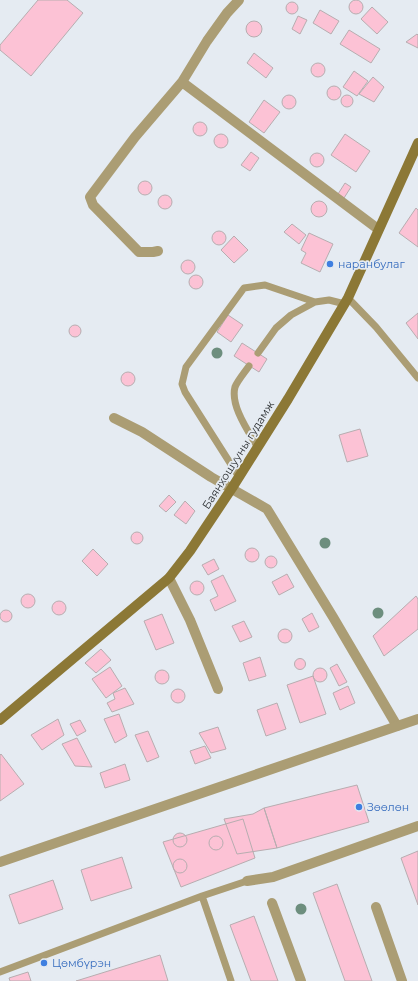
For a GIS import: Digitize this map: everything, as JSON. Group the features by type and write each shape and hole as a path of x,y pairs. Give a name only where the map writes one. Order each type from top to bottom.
{"main road":[{"name":"Баянхошууны гудамж","path":"0,720 169,578 190,551 258,448 346,301 418,143"}],"street":[{"path":"158,251 139,252 93,205 90,197 136,137 182,82 207,41 227,13 239,0"},
{"path":"182,82 378,230"},
{"path":"114,418 142,432 211,477 267,509 397,726"},
{"path":"169,578 190,620 218,689"},
{"path":"0,862 418,719"},
{"path":"247,880 273,877 418,826"},
{"path":"272,903 301,981"},
{"path":"376,907 402,981"}],"lane":[{"path":"239,477 185,392 182,384 186,367 244,288 265,285 314,302"},
{"path":"258,353 276,328 291,315 314,302 329,300 346,301 376,327 418,378"},
{"path":"249,366 236,387 234,398 239,414 258,448"},
{"path":"0,972 247,880"},
{"path":"202,896 231,981"}],"building":[{"path":"38,0 67,0 83,13 31,76 0,50 0,45"},
{"path":"353,0 359,0 363,4 363,10 359,14 353,14 349,10 349,4"},
{"path":"290,2 294,2 298,8 294,14 290,14 286,10 286,6"},
{"path":"372,7 388,22 377,34 361,19"},
{"path":"320,10 339,21 331,34 313,23"},
{"path":"298,16 307,20 300,34 292,29"},
{"path":"254,21 260,23 262,29 260,35 254,37 248,35 246,29 248,23"},
{"path":"349,30 380,49 371,63 340,44"},
{"path":"417,34 418,35 418,48 406,42"},
{"path":"254,53 273,68 266,78 247,63"},
{"path":"318,63 323,65 325,70 323,75 318,77 313,75 311,70 313,65"},
{"path":"354,71 368,81 357,96 343,87"},
{"path":"373,77 384,87 374,102 359,94"},
{"path":"334,86 339,88 341,93 339,98 334,100 329,98 327,93 329,88"},
{"path":"286,95 292,95 296,99 296,105 292,109 286,109 282,105 282,99"},
{"path":"345,95 349,95 353,101 349,107 345,107 341,103 341,99"},
{"path":"264,100 280,112 264,133 249,122"},
{"path":"200,122 205,124 207,129 205,134 200,136 195,134 193,129 195,124"},
{"path":"221,134 226,136 228,141 226,146 221,148 216,146 214,141 216,136"},
{"path":"345,134 370,151 356,172 331,155"},
{"path":"251,152 259,158 250,171 241,165"},
{"path":"314,153 320,153 324,157 324,163 320,167 314,167 310,163 310,157"},
{"path":"145,181 150,183 152,188 150,193 145,195 140,193 138,188 140,183"},
{"path":"345,183 351,187 344,198 338,194"},
{"path":"162,195 168,195 172,199 172,205 168,209 162,209 158,205 158,199"},
{"path":"319,201 326,206 327,209 322,216 319,217 312,212 311,209 316,202"},
{"path":"416,208 418,210 418,247 399,233"},
{"path":"292,224 306,235 299,244 284,232"},
{"path":"219,231 224,233 226,238 224,243 219,245 214,243 212,238 214,233"},
{"path":"309,233 333,244 320,272 301,263 306,253 301,250"},
{"path":"234,236 248,250 234,263 221,250"},
{"path":"188,260 193,262 195,267 193,272 188,274 183,272 181,267 183,262"},
{"path":"193,275 199,275 203,279 203,285 199,289 193,289 189,285 189,279"},
{"path":"418,313 418,339 406,323"},
{"path":"228,315 243,325 231,342 217,332"},
{"path":"73,325 77,325 81,331 77,337 73,337 69,333 69,329"},
{"path":"242,343 267,359 259,372 234,356"},
{"path":"125,372 131,372 135,376 135,382 131,386 125,386 121,382 121,376"},
{"path":"360,429 368,456 347,462 339,435"},
{"path":"169,495 176,502 166,512 159,506"},
{"path":"185,501 195,511 186,524 174,515"},
{"path":"135,532 139,532 143,538 139,544 135,544 131,540 131,536"},
{"path":"249,548 255,548 259,552 259,558 255,562 249,562 245,558 245,552"},
{"path":"93,549 108,564 97,576 82,561"},
{"path":"269,556 273,556 277,562 273,568 269,568 265,564 265,560"},
{"path":"214,559 219,569 208,575 202,565"},
{"path":"287,574 294,587 279,595 272,582"},
{"path":"223,575 236,601 215,611 210,600 218,596 211,581"},
{"path":"194,581 200,581 204,585 204,591 200,595 194,595 190,591 190,585"},
{"path":"28,594 33,596 35,601 33,606 28,608 23,606 21,601 23,596"},
{"path":"416,596 418,599 418,629 384,656 373,636"},
{"path":"59,601 64,603 66,608 64,613 59,615 54,613 52,608 54,603"},
{"path":"8,610 11,611 11,621 4,622 1,621 0,614 1,611"},
{"path":"312,613 319,627 309,632 302,619"},
{"path":"162,614 174,643 156,650 144,621"},
{"path":"244,621 252,637 240,642 232,626"},
{"path":"285,629 290,631 292,636 290,641 285,643 280,641 278,636 280,631"},
{"path":"101,649 111,660 96,673 85,663"},
{"path":"260,657 266,676 249,681 243,663"},
{"path":"300,658 304,660 306,664 304,668 300,670 296,668 294,664 296,660"},
{"path":"337,664 347,682 339,686 330,668"},
{"path":"110,667 122,686 106,698 92,679"},
{"path":"317,668 323,668 327,672 327,678 323,682 317,682 313,678 313,672"},
{"path":"162,670 167,672 169,677 167,682 162,684 157,682 155,677 157,672"},
{"path":"313,676 326,714 300,723 287,685"},
{"path":"348,686 355,703 340,710 333,693"},
{"path":"125,688 134,704 112,712 107,703 115,699 113,693"},
{"path":"178,689 183,691 185,696 183,701 178,703 173,701 171,696 173,691"},
{"path":"277,703 286,729 266,736 257,710"},
{"path":"119,714 127,736 115,743 104,719"},
{"path":"58,719 64,735 42,750 31,735"},
{"path":"80,720 86,731 77,736 70,724"},
{"path":"218,727 226,749 211,753 199,733"},
{"path":"148,731 159,757 147,762 135,735"},
{"path":"77,738 92,767 75,766 62,744"},
{"path":"205,746 211,758 195,764 190,751"},
{"path":"1,754 24,784 0,801 0,755"},
{"path":"125,764 130,780 105,788 100,773"},
{"path":"357,785 369,822 277,848 264,808"},
{"path":"264,808 277,848 237,854 224,819 253,814"},
{"path":"243,819 255,858 181,887 163,842"},
{"path":"180,833 185,835 187,840 185,845 180,847 175,845 173,840 175,835"},
{"path":"216,836 221,838 223,843 221,848 216,850 211,848 209,843 211,838"},
{"path":"418,851 418,905 401,858"},
{"path":"122,857 132,888 91,901 81,870"},
{"path":"180,859 185,861 187,866 185,871 180,873 175,871 173,866 175,861"},
{"path":"53,880 63,909 19,924 9,895"},
{"path":"337,884 372,981 345,981 313,893"},
{"path":"254,916 278,981 251,981 230,925"},
{"path":"160,955 168,981 76,981"},
{"path":"28,972 31,981 10,981 9,978"}],"place":[{"name":"наранбулаг","path":"330,264"},
{"name":"Зөөлөн","path":"359,807"},
{"name":"Цөмбүрэн","path":"44,963"}]}
